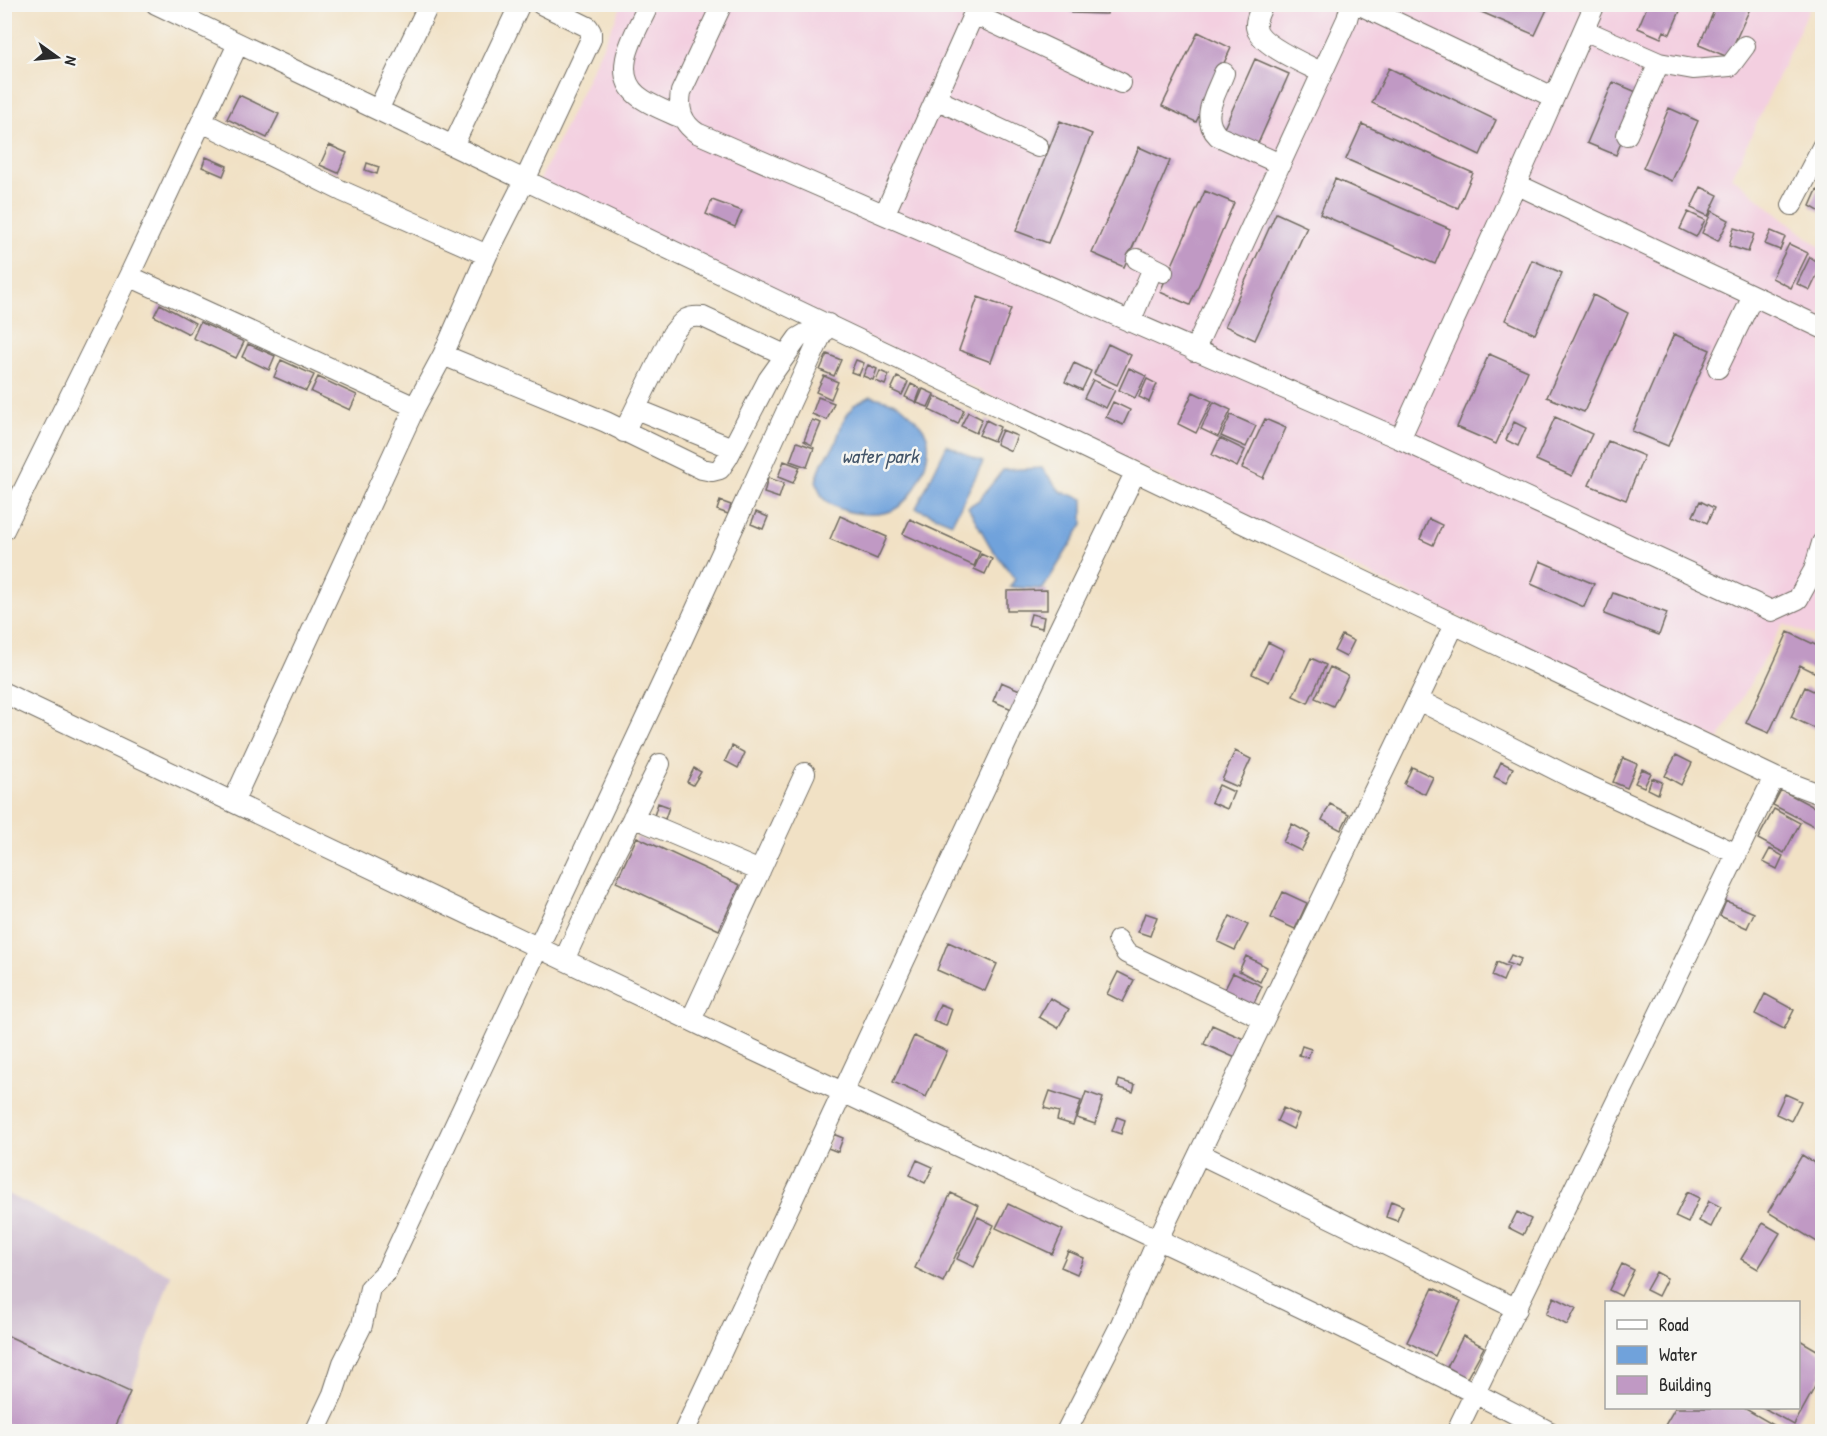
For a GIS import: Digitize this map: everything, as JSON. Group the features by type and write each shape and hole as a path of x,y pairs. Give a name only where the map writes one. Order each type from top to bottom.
{"street":[{"path":"156,4 688,259 824,331 1135,473 1774,777 1822,795"},
{"path":"378,110 429,4"},
{"path":"453,146 520,4"},
{"path":"233,802 415,407 443,355 591,39 588,27 541,4"},
{"path":"650,4 627,52 624,72 630,87 638,96 684,119"},
{"path":"722,4 681,93 679,106 684,119 697,133 1400,439 1772,611 1798,599 1814,570 1822,543"},
{"path":"1263,4 1256,24 1258,35 1271,46 1321,72"},
{"path":"1194,351 1352,4"},
{"path":"1358,4 1553,97"},
{"path":"1400,439 1595,4"},
{"path":"885,213 976,9 1121,83"},
{"path":"1584,30 1659,63 1693,69 1730,66 1745,46"},
{"path":"4,530 129,276 238,44"},
{"path":"1627,135 1659,63"},
{"path":"1224,73 1207,116 1211,129 1218,136 1280,164"},
{"path":"936,99 1038,147"},
{"path":"202,122 342,191 488,255"},
{"path":"1792,205 1822,147"},
{"path":"1516,184 1822,328"},
{"path":"1130,322 1151,266"},
{"path":"129,276 415,407"},
{"path":"1718,368 1753,296"},
{"path":"624,432 672,334 683,320 692,316 703,317 785,355"},
{"path":"443,355 606,422 702,469 712,471 720,469 768,380 798,338 805,334 824,331"},
{"path":"315,1431 333,1394 343,1363 362,1325 370,1288 386,1272 824,331"},
{"path":"757,403 785,416"},
{"path":"636,409 732,448"},
{"path":"684,1431 1055,638 1135,473"},
{"path":"1066,1431 1121,1324 1158,1239 1454,625"},
{"path":"4,693 843,1093 1158,1239 1550,1431"},
{"path":"1418,700 1574,778 1737,854"},
{"path":"564,960 660,764"},
{"path":"691,1020 805,773"},
{"path":"1456,1431 1774,777"},
{"path":"633,817 760,871"},
{"path":"1118,940 1126,953 1264,1019"},
{"path":"1200,1154 1517,1309"}],"shaded area":[{"path":"622,5 1811,5 1732,177 1822,249 1822,639 1783,624 1719,740 539,182"},
{"path":"4,1192 171,1275 116,1431 5,1431"}],"water":[{"name":"water park","path":"871,396 895,403 907,411 924,430 928,448 927,459 919,480 901,505 884,513 861,514 839,509 830,504 823,498 816,481 822,463 835,445 843,421 854,405"},
{"path":"947,445 983,462 952,523 916,508"},
{"path":"1042,468 1060,491 1083,499 1083,524 1043,589 1010,587 1015,579 990,546 968,507 979,500 1003,470"}],"building":[{"path":"1071,4 1108,4 1107,14 1071,13"},
{"path":"1648,4 1683,4 1670,34 1664,31 1661,38 1638,28"},
{"path":"1717,4 1752,4 1728,57 1699,45"},
{"path":"1465,5 1549,5 1535,35"},
{"path":"1198,32 1231,48 1196,122 1162,106"},
{"path":"1255,59 1289,74 1255,150 1221,135"},
{"path":"1389,68 1496,120 1480,155 1372,103"},
{"path":"1613,82 1641,94 1616,155 1587,143"},
{"path":"239,95 279,114 267,138 227,119"},
{"path":"1669,108 1698,121 1672,181 1643,168"},
{"path":"1060,121 1092,134 1048,243 1016,231"},
{"path":"1362,124 1473,173 1458,208 1346,159"},
{"path":"329,145 347,153 338,173 320,165"},
{"path":"1139,147 1170,161 1124,267 1092,253"},
{"path":"206,157 227,166 223,176 202,167"},
{"path":"367,163 379,167 377,174 365,170"},
{"path":"1335,179 1450,229 1435,264 1320,214"},
{"path":"1701,187 1718,195 1708,216 1691,208"},
{"path":"1817,190 1822,193 1822,213 1810,206"},
{"path":"1205,191 1234,203 1190,305 1160,292"},
{"path":"712,200 742,211 735,227 706,214"},
{"path":"1712,211 1729,220 1718,241 1702,233"},
{"path":"1688,212 1705,220 1696,237 1680,229"},
{"path":"1276,213 1307,227 1255,340 1225,326"},
{"path":"1734,228 1754,234 1748,252 1729,246"},
{"path":"1771,231 1785,237 1780,250 1765,244"},
{"path":"1789,244 1808,253 1791,288 1772,278"},
{"path":"1810,257 1822,265 1810,290 1797,284"},
{"path":"1532,260 1562,273 1535,334 1505,320"},
{"path":"1593,295 1628,313 1584,412 1547,397"},
{"path":"978,297 1011,309 991,362 959,350"},
{"path":"160,304 195,323 189,334 154,316"},
{"path":"200,322 244,342 236,358 193,338"},
{"path":"1674,334 1710,350 1668,446 1632,431"},
{"path":"248,344 275,356 269,370 242,357"},
{"path":"1108,344 1131,355 1117,385 1094,374"},
{"path":"827,354 841,360 834,376 820,370"},
{"path":"1489,354 1528,371 1496,444 1457,427"},
{"path":"281,360 314,375 306,391 274,377"},
{"path":"856,360 864,363 859,375 851,372"},
{"path":"1074,363 1091,371 1082,390 1065,382"},
{"path":"868,365 877,369 873,380 863,376"},
{"path":"1129,368 1146,376 1135,398 1119,390"},
{"path":"880,371 889,375 885,385 876,381"},
{"path":"824,376 838,382 831,399 816,392"},
{"path":"318,377 357,395 350,410 311,392"},
{"path":"897,377 908,382 902,395 891,390"},
{"path":"1147,379 1157,384 1149,402 1139,397"},
{"path":"1093,380 1115,390 1106,408 1084,398"},
{"path":"911,384 921,389 916,402 905,397"},
{"path":"923,389 934,394 928,407 917,403"},
{"path":"1193,392 1212,401 1196,433 1178,424"},
{"path":"935,396 964,410 958,424 929,410"},
{"path":"818,397 834,403 827,420 812,414"},
{"path":"1113,402 1130,410 1123,425 1106,417"},
{"path":"1214,402 1231,410 1218,437 1201,429"},
{"path":"968,412 982,419 976,433 961,426"},
{"path":"1231,415 1256,426 1246,447 1221,436"},
{"path":"1555,417 1592,434 1572,476 1536,460"},
{"path":"1265,419 1286,428 1263,478 1242,468"},
{"path":"812,420 821,423 812,445 804,441"},
{"path":"986,420 1000,427 994,441 979,435"},
{"path":"1514,422 1526,428 1518,446 1506,440"},
{"path":"1002,430 1017,436 1011,451 996,444"},
{"path":"1220,438 1245,450 1237,467 1212,455"},
{"path":"1608,441 1644,456 1626,500 1589,485"},
{"path":"797,442 814,448 807,467 790,461"},
{"path":"784,461 800,467 793,483 778,477"},
{"path":"768,478 784,483 779,498 764,493"},
{"path":"720,501 731,505 728,514 717,510"},
{"path":"1700,501 1714,508 1707,523 1693,516"},
{"path":"756,512 768,517 763,529 751,524"},
{"path":"840,516 887,537 877,559 830,539"},
{"path":"910,519 980,551 974,566 903,534"},
{"path":"1429,519 1442,525 1433,545 1420,539"},
{"path":"981,554 992,559 985,574 974,569"},
{"path":"1540,561 1594,584 1584,607 1531,584"},
{"path":"1047,590 1047,610 1007,610 1007,591"},
{"path":"1613,593 1667,613 1659,635 1604,614"},
{"path":"1031,614 1044,617 1042,628 1028,625"},
{"path":"1788,632 1822,648 1822,676 1800,665 1769,733 1746,723"},
{"path":"1342,635 1354,641 1346,657 1334,651"},
{"path":"1268,642 1284,650 1269,682 1252,674"},
{"path":"1311,658 1326,665 1308,703 1293,696"},
{"path":"1330,667 1348,676 1333,706 1315,698"},
{"path":"1001,682 1022,691 1014,710 993,701"},
{"path":"1805,687 1822,695 1822,732 1791,717"},
{"path":"732,746 745,753 738,768 725,761"},
{"path":"1235,751 1251,759 1238,787 1222,780"},
{"path":"1676,755 1692,763 1681,785 1665,776"},
{"path":"1623,758 1637,764 1627,788 1613,782"},
{"path":"1501,762 1513,768 1506,783 1494,777"},
{"path":"1412,767 1433,777 1425,794 1404,784"},
{"path":"694,768 701,772 693,785 687,782"},
{"path":"1642,769 1651,773 1644,787 1635,783"},
{"path":"1652,778 1662,782 1658,794 1648,789"},
{"path":"1219,785 1234,792 1227,809 1211,802"},
{"path":"1781,790 1822,811 1816,827 1773,805"},
{"path":"658,803 669,807 665,819 654,816"},
{"path":"1330,804 1349,814 1341,830 1322,820"},
{"path":"1774,809 1800,823 1784,853 1758,839"},
{"path":"1292,824 1310,834 1301,851 1283,842"},
{"path":"637,837 740,885 719,930 616,882"},
{"path":"1770,849 1783,856 1777,869 1763,862"},
{"path":"1283,892 1307,903 1295,929 1271,918"},
{"path":"1726,901 1754,913 1747,928 1720,916"},
{"path":"1145,913 1157,917 1150,936 1138,932"},
{"path":"1230,916 1248,925 1235,950 1218,942"},
{"path":"948,942 997,964 985,991 937,970"},
{"path":"1511,955 1521,959 1517,967 1507,963"},
{"path":"1246,956 1267,967 1260,982 1239,971"},
{"path":"1497,962 1509,967 1503,981 1492,976"},
{"path":"1118,972 1134,980 1123,1002 1107,994"},
{"path":"1233,973 1262,986 1252,1007 1223,993"},
{"path":"1765,994 1794,1010 1784,1029 1755,1014"},
{"path":"1050,998 1069,1009 1058,1028 1039,1017"},
{"path":"940,1004 952,1009 946,1026 933,1021"},
{"path":"1212,1025 1246,1040 1238,1059 1204,1044"},
{"path":"914,1036 947,1051 926,1097 893,1082"},
{"path":"1302,1046 1311,1049 1308,1058 1299,1055"},
{"path":"1119,1080 1135,1085 1133,1092 1117,1087"},
{"path":"1050,1091 1081,1101 1073,1125 1057,1120 1059,1112 1044,1108"},
{"path":"1086,1092 1103,1098 1095,1124 1077,1118"},
{"path":"1785,1094 1801,1101 1791,1121 1776,1114"},
{"path":"1283,1108 1299,1115 1293,1129 1277,1121"},
{"path":"1117,1117 1125,1120 1121,1134 1112,1131"},
{"path":"833,1134 843,1138 838,1152 828,1148"},
{"path":"1802,1155 1822,1168 1822,1245 1768,1212"},
{"path":"917,1160 933,1167 925,1183 910,1175"},
{"path":"1687,1192 1699,1198 1688,1223 1675,1217"},
{"path":"951,1193 979,1206 943,1282 915,1268"},
{"path":"1391,1201 1403,1206 1397,1221 1386,1217"},
{"path":"1709,1201 1721,1207 1711,1227 1699,1221"},
{"path":"1008,1204 1063,1230 1052,1254 996,1228"},
{"path":"1517,1212 1531,1219 1523,1235 1509,1228"},
{"path":"978,1217 994,1225 974,1267 957,1259"},
{"path":"1763,1223 1780,1233 1758,1269 1741,1259"},
{"path":"1068,1251 1084,1258 1077,1274 1061,1267"},
{"path":"1622,1264 1634,1270 1621,1296 1609,1290"},
{"path":"1656,1272 1667,1278 1658,1296 1646,1290"},
{"path":"1433,1288 1461,1301 1435,1356 1407,1342"},
{"path":"1554,1297 1576,1308 1567,1325 1546,1314"},
{"path":"4,1334 130,1392 112,1432 24,1432 4,1422"},
{"path":"1463,1336 1484,1347 1467,1378 1447,1367"},
{"path":"1800,1340 1822,1353 1822,1374 1794,1425 1766,1409 1800,1409"},
{"path":"1674,1409 1746,1409 1786,1432 1661,1432"}]}
